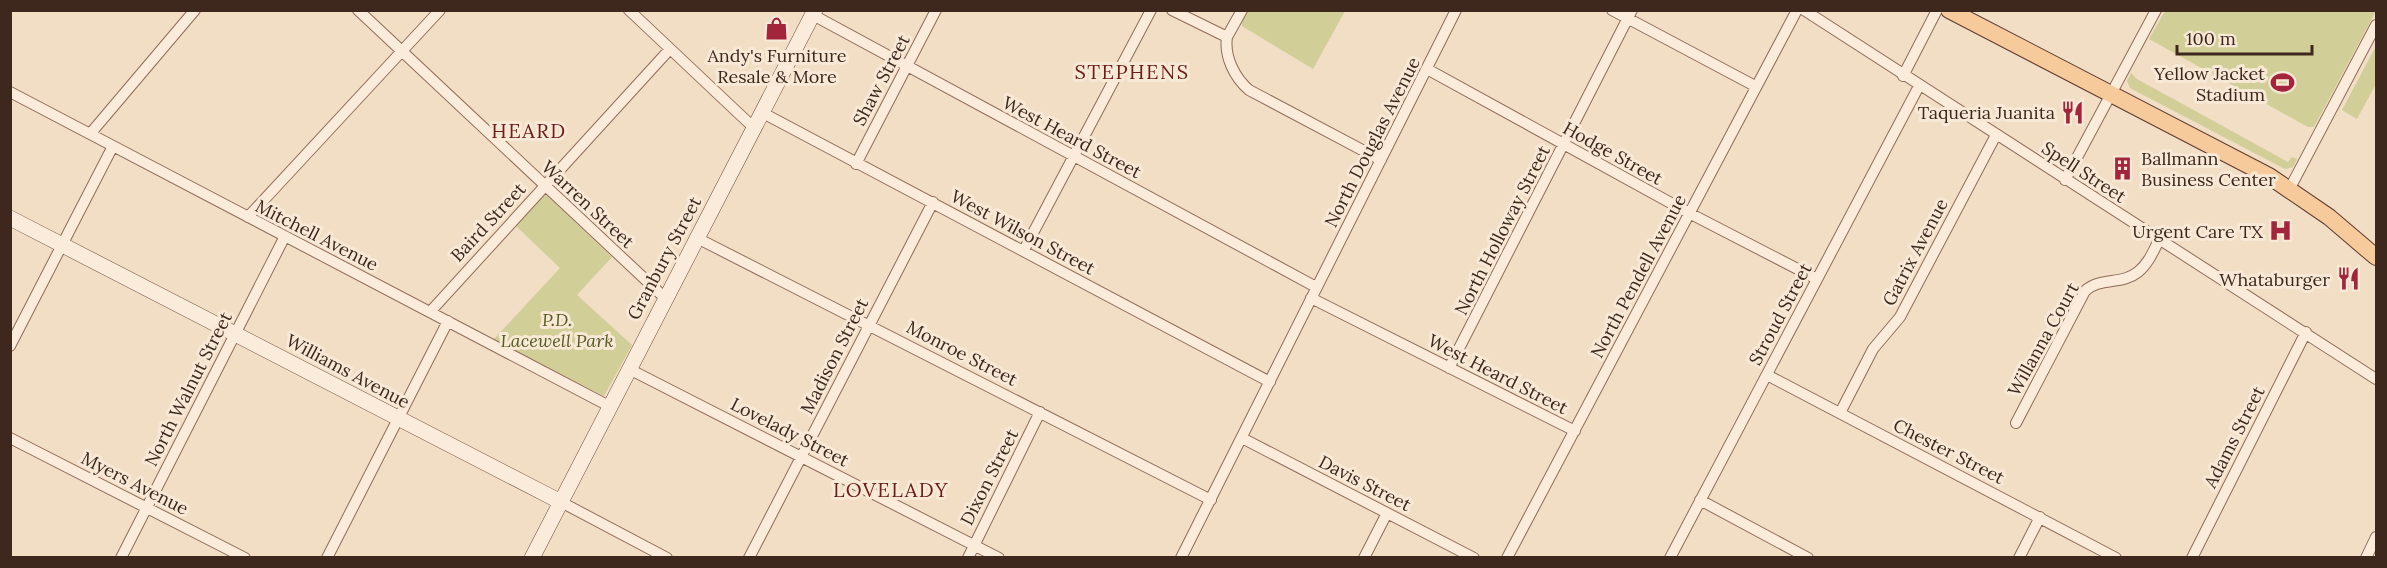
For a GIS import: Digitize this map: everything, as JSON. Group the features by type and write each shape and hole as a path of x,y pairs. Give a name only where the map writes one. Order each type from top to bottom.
{"main road":[{"path":"1949,10 2290,188 2330,216 2376,256"}],"street":[{"path":"90,134 195,10"},
{"name":"Warren Street","path":"358,10 665,298"},
{"path":"248,217 440,10"},
{"path":"629,10 753,127"},
{"name":"Shaw Street","path":"856,164 936,10"},
{"path":"1024,250 1151,10"},
{"path":"1172,10 1227,38"},
{"path":"1242,10 1227,38 1226,45 1234,72 1240,83 1249,90 1381,160"},
{"name":"North Douglas Avenue","path":"1181,558 1456,10"},
{"path":"1612,10 1630,15 1755,86"},
{"name":"North Pendell Avenue","path":"1507,558 1797,10"},
{"name":"Spell Street","path":"1804,10 1903,76 2376,378"},
{"path":"1903,76 1937,10"},
{"path":"2065,180 2156,10"},
{"name":"West Heard Street","path":"814,13 907,67 1074,156 1449,368 1575,431"},
{"name":"Granbury Street","path":"532,558 814,13"},
{"name":"North Holloway Street","path":"1449,368 1630,15"},
{"path":"2290,188 2376,25"},
{"name":"Baird Street","path":"430,312 670,49"},
{"name":"Hodge Street","path":"1427,69 1689,213 1817,279"},
{"name":"Stroud Street","path":"1670,558 1919,86"},
{"name":"Mitchell Avenue","path":"10,92 609,406"},
{"name":"West Wilson Street","path":"761,112 1270,382"},
{"name":"Gatrix Avenue","path":"1840,413 1873,350 1900,317 1996,135"},
{"path":"10,346 113,146"},
{"name":"Madison Street","path":"749,558 933,202"},
{"name":"Williams Avenue","path":"10,218 667,558"},
{"name":"North Walnut Street","path":"121,558 285,236"},
{"name":"Monroe Street","path":"697,238 1211,500"},
{"name":"Willanna Court","path":"2016,423 2085,291 2102,281 2125,278 2138,272 2159,240"},
{"path":"327,558 448,321"},
{"name":"Adams Street","path":"2192,558 2306,332"},
{"name":"Lovelady Street","path":"629,369 999,558"},
{"name":"Chester Street","path":"1767,375 2116,558"},
{"name":"Dixon Street","path":"968,558 1040,412"},
{"name":"Myers Avenue","path":"10,438 245,558"},
{"name":"Davis Street","path":"1242,438 1474,558"},
{"path":"1700,500 1808,558"},
{"path":"1364,558 1387,513"},
{"path":"2019,558 2040,517"},
{"path":"2366,558 2376,537"}],"green space":[{"name":"Yellow Jacket Stadium","path":"2376,10 2314,127 2308,127 2149,39 2165,11"},
{"path":"1246,11 1345,11 1313,69 1242,26 1242,18"},
{"path":"2376,46 2376,84 2357,119 2342,110"},
{"path":"2131,73 2137,79 2288,162 2292,157 2297,159 2293,167 2285,169 2130,88 2127,81"},
{"name":"P.D. Lacewell Park","path":"545,194 612,257 577,295 632,345 604,396 493,340 560,268 516,226"}],"place":[{"name":"Andy's Furniture Resale & More","path":"777,29"},
{"name":"Yellow Jacket Stadium","path":"2283,83"},
{"name":"Taqueria Juanita","path":"2073,112"},
{"name":"Ballmann Business Center","path":"2123,168"},
{"name":"Urgent Care TX","path":"2281,231"},
{"name":"Whataburger","path":"2348,279"}],"district":[{"name":"STEPHENS","path":"1132,71"},
{"name":"HEARD","path":"529,130"},
{"name":"LOVELADY","path":"891,489"}]}
